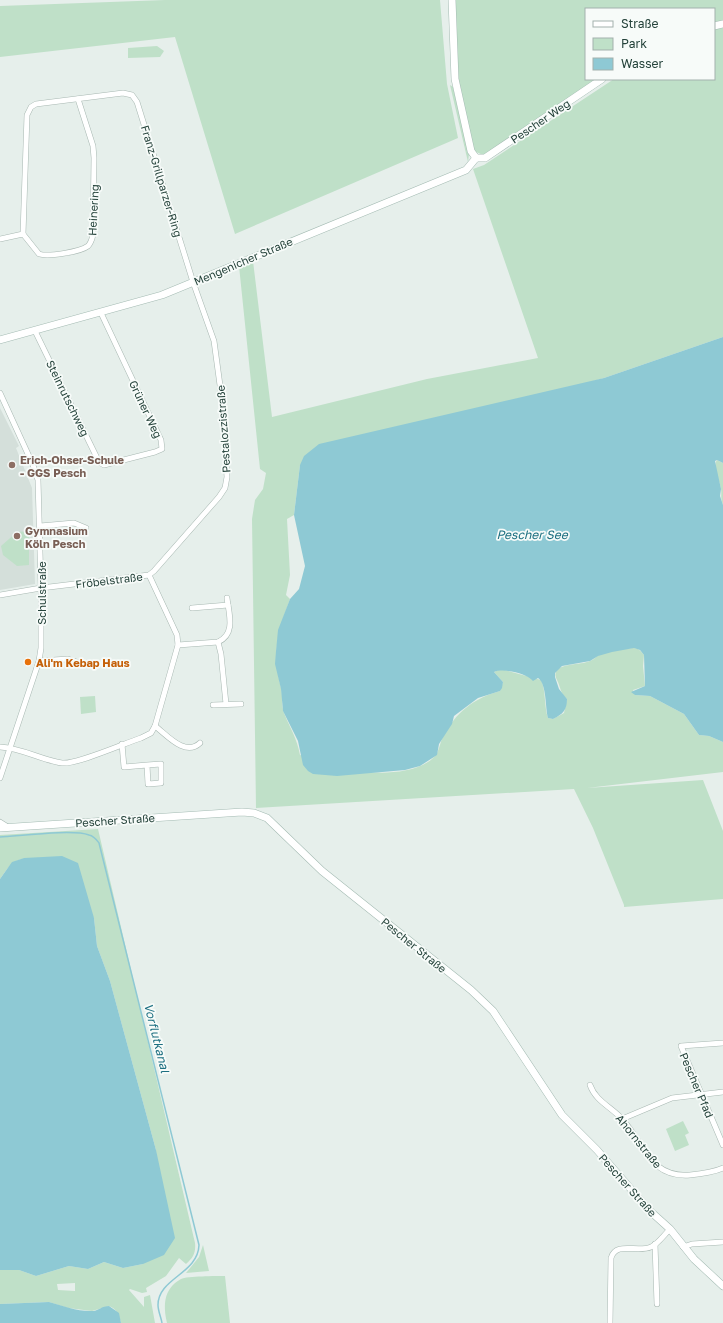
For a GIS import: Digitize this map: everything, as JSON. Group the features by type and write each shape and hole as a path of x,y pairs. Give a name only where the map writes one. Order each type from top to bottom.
{"street":[{"path":"452,0 456,85 471,152 476,158"},
{"name":"Pescher Weg","path":"476,158 485,158 601,80"},
{"name":"Franz-Grillparzer-Ring","path":"78,99 130,94 137,102 193,282"},
{"path":"0,239 23,234 28,110 36,104 78,99"},
{"name":"Heinering","path":"23,234 36,251 42,255 78,250 86,247 92,240 93,146 78,99"},
{"name":"Mengenicher Straße","path":"0,340 156,297 466,170 476,158"},
{"name":"Pestalozzistraße","path":"148,575 154,571 219,497 225,488 227,478 217,358 210,327 193,282"},
{"name":"Grüner Weg","path":"101,313 162,445 162,449 155,452 104,465 102,464"},
{"name":"Steinrutschweg","path":"35,331 99,462 102,464"},
{"name":"Schulstraße","path":"0,394 37,475 41,588 41,648 39,661 0,778"},
{"path":"40,526 74,523 86,528"},
{"name":"Fröbelstraße","path":"0,595 41,588 148,575 177,635 178,645"},
{"path":"0,747 10,747 65,763 81,760 141,738 151,732 155,726 178,645 218,642 223,640 229,632 231,626 227,598"},
{"path":"192,608 228,605"},
{"path":"218,642 221,654 226,704"},
{"path":"39,661 68,659 80,663"},
{"path":"213,705 241,704"},
{"path":"155,726 184,748 190,749 196,747 200,743"},
{"path":"122,744 124,766 160,764 161,783 148,784 147,765"},
{"name":"Pescher Straße","path":"0,828 242,812 254,813 267,818 322,871 471,990 493,1011 562,1116 602,1156 650,1211 670,1229 683,1247 723,1286"},
{"path":"0,822 9,828"},
{"name":"Pescher Pfad","path":"723,1043 681,1046 723,1145"},
{"name":"Ahornstraße","path":"590,1085 597,1098 622,1119 652,1161 666,1172 685,1175 702,1174 723,1168"},
{"path":"622,1119 656,1103 685,1095 723,1092"},
{"path":"610,1323 612,1253 617,1249 647,1248 655,1244 670,1229"},
{"path":"683,1247 692,1244 723,1242"},
{"path":"655,1244 657,1304"}],"shaded area":[{"name":"Gymnasium Köln Pesch","path":"0,408 19,446 16,448 32,488 35,584 0,590"}],"green space":[{"path":"165,0 440,0 447,84 458,138 235,234 175,37 0,57 0,6"},
{"path":"454,0 723,0 723,21 715,23 715,8 585,8 585,80 596,80 483,155 474,151 457,79"},
{"path":"723,28 723,337 604,378 300,465 294,515 287,519 290,575 286,595 290,599 279,633 276,653 278,675 282,691 283,710 295,738 300,755 351,769 385,773 413,769 421,766 435,756 448,728 459,714 474,702 500,691 503,682 494,672 501,669 541,680 544,689 548,718 553,719 564,713 567,699 557,680 555,674 557,670 561,667 585,663 593,660 597,656 621,649 638,649 644,655 643,666 645,686 633,690 635,695 650,696 684,714 699,735 709,736 723,742 723,772 587,788 703,780 723,831 723,899 624,907 593,828 574,789 256,808 252,519 255,500 263,489 266,473 260,469 239,266 253,261 272,417 427,379 538,358 473,169 484,165 612,80 715,80 715,29"},
{"path":"157,46 164,51 160,57 128,58 128,48"},
{"path":"450,85 453,87 469,154 468,162"},
{"path":"717,460 723,463 723,505 715,466"},
{"path":"29,531 29,565 17,566 3,555 1,546 17,532"},
{"path":"95,696 96,712 81,714 80,697"},
{"path":"98,829 195,1243 194,1252 188,1262 186,1264 179,1258 166,1276 146,1288 147,1292 142,1293 129,1290 144,1307 144,1297 150,1295 155,1323 121,1323 117,1313 109,1306 92,1311 68,1308 49,1302 0,1304 0,1270 19,1270 36,1276 69,1266 88,1269 104,1262 123,1268 143,1264 156,1150 110,981 97,946 94,918 39,858 15,861 0,879 0,835","holes":["75,1283 75,1291 58,1290 57,1284"]},
{"path":"683,1121 689,1133 685,1135 689,1145 675,1151 666,1129"},
{"path":"203,1245 209,1271 186,1273 199,1257"},
{"path":"225,1276 230,1323 167,1323 165,1310 166,1298 175,1283 181,1279 189,1277"}],"water":[{"name":"Pescher See","path":"723,337 723,463 717,460 715,461 721,489 720,496 723,505 723,742 709,736 699,735 684,714 650,696 635,695 631,692 645,686 644,655 640,650 634,648 598,656 590,661 562,666 555,673 555,677 559,689 567,699 567,703 564,711 553,719 548,718 543,685 538,678 533,681 530,678 520,674 509,671 498,671 494,672 503,682 500,691 478,698 454,716 452,724 439,744 437,755 420,766 405,770 337,776 313,774 308,771 303,765 298,741 283,711 281,689 275,664 278,630 290,599 299,589 305,566 294,515 300,465 304,456 319,444 604,378"},
{"path":"62,856 78,863 94,918 97,946 110,981 156,1150 175,1238 164,1255 143,1264 123,1268 104,1262 88,1269 69,1266 36,1276 19,1270 0,1270 0,879 12,862 24,858"},
{"path":"49,1302 82,1311 94,1311 109,1306 119,1313 121,1323 0,1323 0,1304"}],"waterway":[{"name":"Vorflutkanal","path":"0,837 46,833 81,833 91,835 99,843 199,1245 197,1255 192,1263 186,1270 164,1288 160,1296 158,1307 162,1323"}],"place":[{"name":"Erich-Ohser-Schule - GGS Pesch","path":"12,465"},
{"name":"Gymnasium Köln Pesch","path":"17,536"},
{"name":"Ali'm Kebap Haus","path":"28,662"}]}
